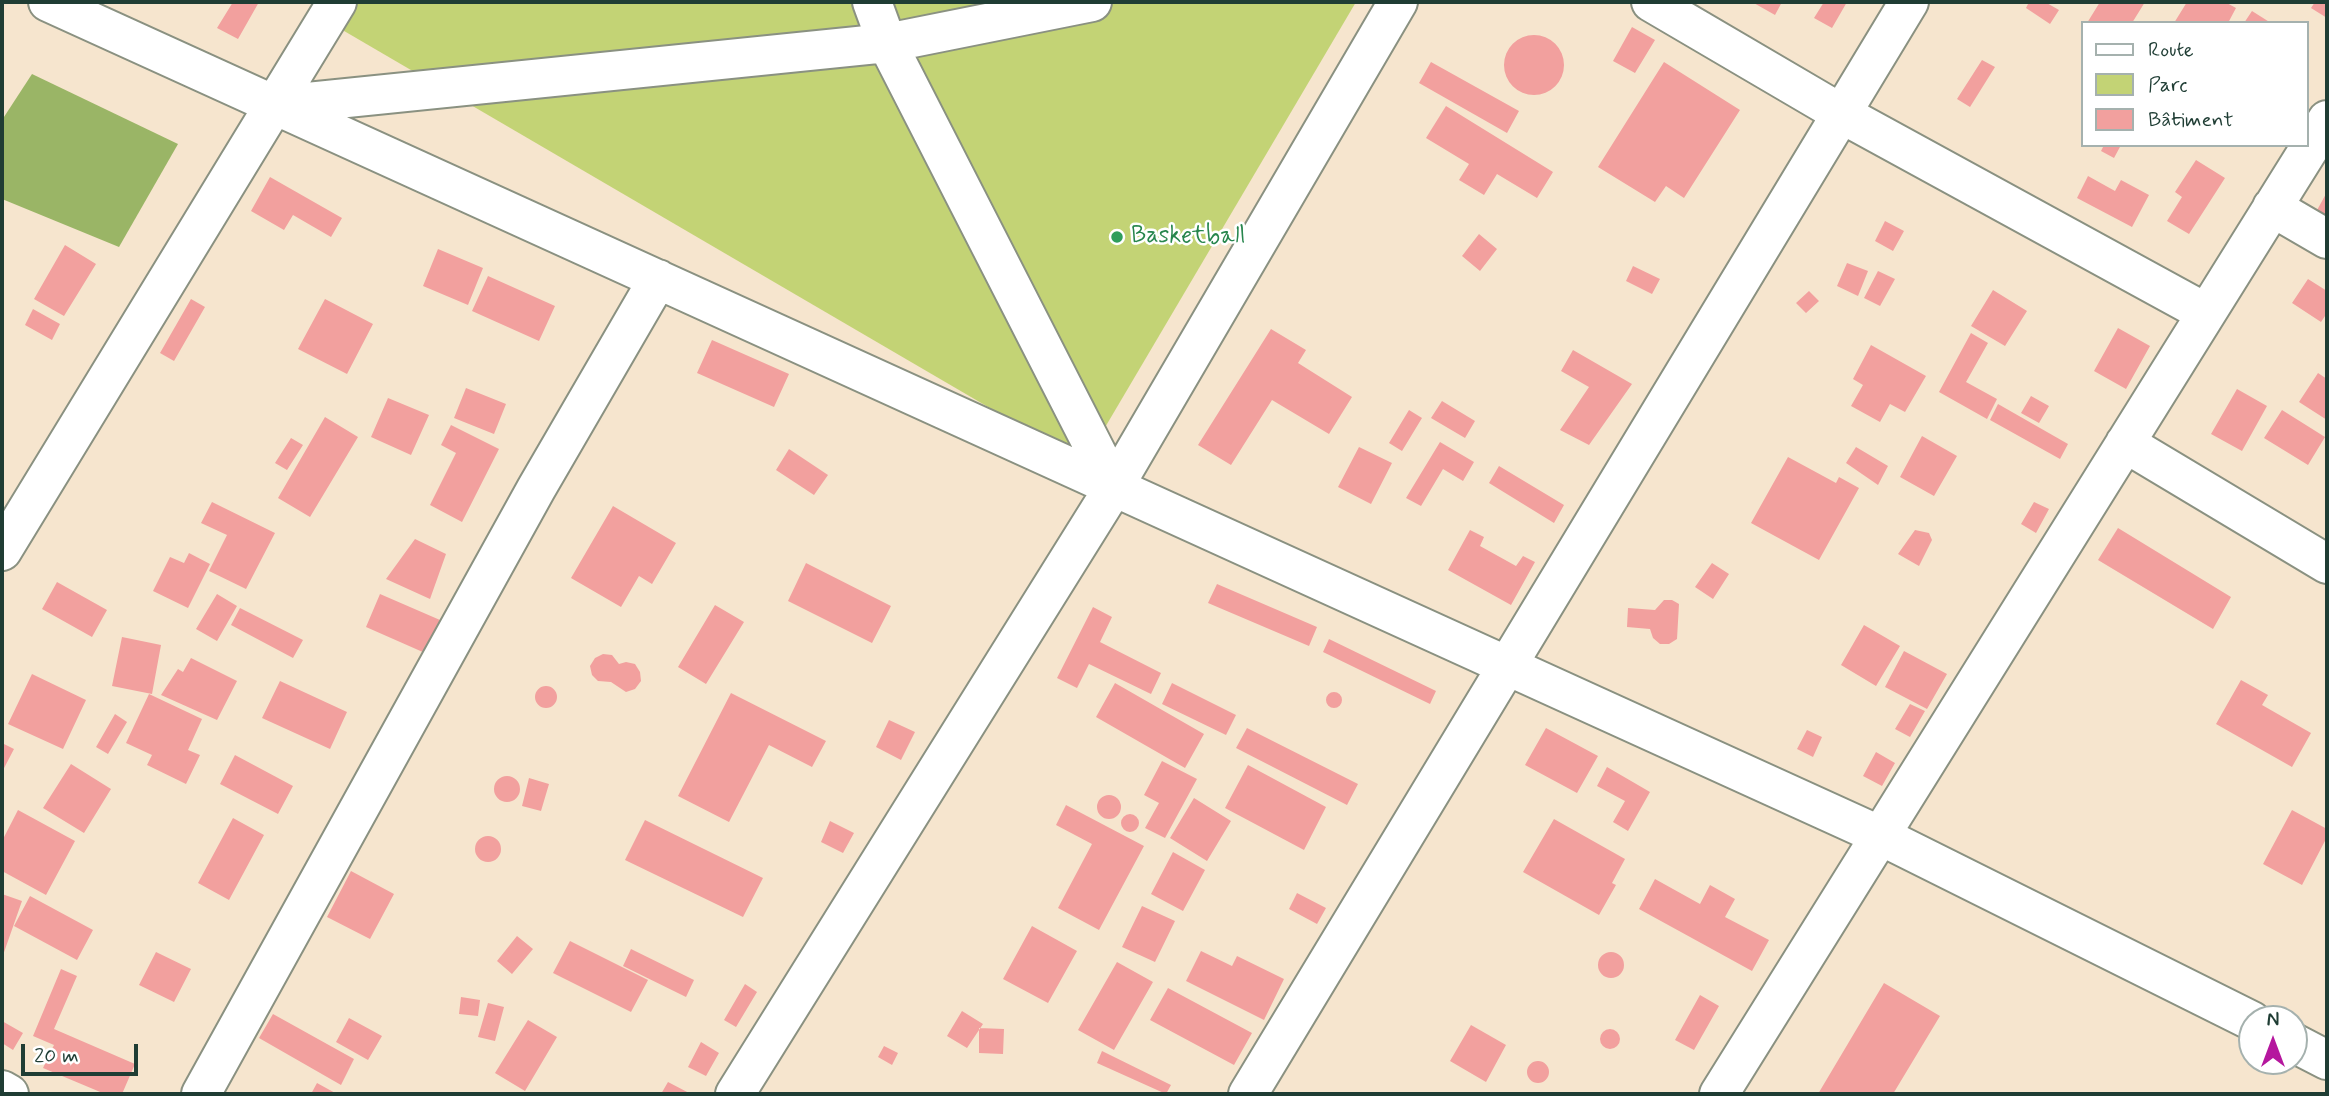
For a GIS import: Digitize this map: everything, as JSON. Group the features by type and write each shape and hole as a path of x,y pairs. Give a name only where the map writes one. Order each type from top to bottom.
{"street":[{"path":"48,2 1879,835 2238,1014"},
{"path":"2,551 337,2"},
{"path":"872,2 887,43 1114,486"},
{"path":"276,105 887,43 1092,2"},
{"path":"734,1094 1114,486 1398,2"},
{"path":"1651,2 1842,114 2206,313"},
{"path":"1248,1094 1909,2"},
{"path":"1719,1094 2327,120"},
{"path":"2272,207 2327,239"},
{"path":"201,1094 530,501 658,279"},
{"path":"2125,443 2327,564"},
{"path":"2308,1050 2327,1060"},
{"path":"2,1090 9,1094"}],"green space":[{"path":"354,2 1356,2 1084,463 339,28"},
{"path":"32,74 178,144 119,247 2,199 2,120"}],"building":[{"path":"233,2 259,2 238,39 217,28"},
{"path":"1752,2 1782,2 1775,15"},
{"path":"1824,2 1847,2 1832,28 1814,18"},
{"path":"2029,2 2045,2 2059,10 2050,24 2026,8"},
{"path":"2100,2 2145,2 2133,21 2088,21"},
{"path":"2187,2 2225,2 2236,8 2229,21 2175,21"},
{"path":"2315,2 2327,2 2327,18 2311,8"},
{"path":"2252,11 2268,21 2245,21"},
{"path":"1632,27 1655,40 1635,73 1613,61"},
{"path":"1534,35 1551,40 1559,48 1564,65 1559,82 1551,90 1534,95 1517,90 1509,82 1504,65 1509,48 1517,40"},
{"path":"1982,60 1995,67 1970,107 1957,99"},
{"path":"1431,62 1519,111 1507,133 1419,83"},
{"path":"1664,62 1740,110 1684,198 1666,186 1655,202 1598,167"},
{"path":"1446,106 1553,172 1537,198 1497,174 1484,195 1459,180 1469,164 1426,138"},
{"path":"2103,147 2120,147 2114,158 2101,151"},
{"path":"2196,160 2225,178 2189,234 2167,221 2182,197 2175,192"},
{"path":"2088,176 2115,191 2121,180 2149,195 2132,227 2077,198"},
{"path":"270,177 342,218 331,237 293,215 284,230 251,211"},
{"path":"2327,192 2327,218 2316,212"},
{"path":"1885,221 1904,231 1893,251 1875,241"},
{"path":"1479,234 1497,249 1480,271 1462,256"},
{"path":"65,245 96,264 64,316 34,299"},
{"path":"438,249 483,268 468,305 423,286"},
{"path":"1847,263 1868,271 1858,296 1837,286"},
{"path":"1633,266 1660,279 1652,294 1626,281"},
{"path":"1878,271 1895,279 1880,306 1864,298"},
{"path":"488,276 555,306 539,341 472,311"},
{"path":"2308,279 2327,291 2327,313 2321,322 2292,303"},
{"path":"1993,290 2027,311 2005,346 1971,326"},
{"path":"1809,291 1819,301 1806,313 1796,303"},
{"path":"191,299 205,307 174,361 160,353"},
{"path":"325,299 373,324 347,374 298,349"},
{"path":"33,309 60,324 52,340 25,325"},
{"path":"2118,328 2150,346 2126,389 2094,371"},
{"path":"1271,329 1306,350 1298,363 1352,397 1329,434 1272,400 1231,465 1198,445"},
{"path":"1971,333 1988,343 1966,382 1997,399 1987,419 1939,392"},
{"path":"712,340 789,374 774,407 697,373"},
{"path":"1871,345 1926,376 1905,412 1890,404 1880,422 1851,406 1863,385 1853,379"},
{"path":"1573,350 1632,384 1589,445 1560,430 1589,387 1561,371"},
{"path":"2318,373 2327,379 2327,420 2299,402"},
{"path":"466,388 506,404 494,434 454,418"},
{"path":"2237,389 2267,406 2242,451 2211,434"},
{"path":"2031,396 2049,406 2039,423 2021,413"},
{"path":"388,398 429,415 411,455 371,437"},
{"path":"1442,401 1475,421 1465,438 1431,418"},
{"path":"1998,404 2068,444 2060,459 1990,420"},
{"path":"1409,410 1422,418 1402,451 1389,443"},
{"path":"2282,410 2325,437 2308,465 2264,438"},
{"path":"325,417 358,437 310,517 278,498"},
{"path":"451,425 499,449 462,522 430,505 456,453 441,445"},
{"path":"1922,436 1957,456 1934,496 1900,477"},
{"path":"291,438 303,445 287,470 275,463"},
{"path":"1440,442 1474,462 1463,481 1443,469 1421,506 1406,498"},
{"path":"1359,447 1392,463 1371,504 1338,487"},
{"path":"1856,447 1888,466 1878,485 1846,463"},
{"path":"789,449 828,475 814,495 776,470"},
{"path":"1788,457 1836,483 1839,477 1859,488 1819,560 1751,523"},
{"path":"1499,466 1564,505 1554,523 1489,483"},
{"path":"212,502 275,533 246,589 209,571 227,535 201,523"},
{"path":"2034,502 2049,509 2036,533 2021,524"},
{"path":"613,506 676,543 652,584 639,576 621,607 571,578"},
{"path":"2118,528 2231,597 2213,629 2098,560"},
{"path":"1470,530 1484,537 1480,546 1516,566 1523,556 1535,562 1511,605 1448,570"},
{"path":"1915,530 1929,533 1932,540 1919,566 1898,554"},
{"path":"415,539 446,554 430,599 386,579"},
{"path":"189,553 210,564 188,608 153,591 170,557 184,563"},
{"path":"806,563 891,606 872,643 788,601"},
{"path":"1712,563 1729,574 1713,599 1695,587"},
{"path":"57,582 107,610 92,637 42,609"},
{"path":"1217,584 1317,627 1309,646 1208,603"},
{"path":"217,594 237,606 217,641 196,629"},
{"path":"380,594 440,620 425,653 366,627"},
{"path":"1664,600 1679,604 1677,639 1669,644 1660,644 1653,638 1650,629 1627,627 1628,608 1655,610"},
{"path":"715,605 744,622 706,684 678,667"},
{"path":"1093,607 1112,617 1100,642 1161,673 1151,694 1089,664 1077,688 1057,678"},
{"path":"240,608 303,640 293,658 231,625"},
{"path":"1864,625 1900,646 1876,686 1841,665"},
{"path":"122,637 161,645 152,694 112,686"},
{"path":"1329,639 1436,691 1430,704 1323,652"},
{"path":"1904,651 1947,674 1927,709 1885,687"},
{"path":"603,654 612,655 619,664 635,664 641,681 635,689 626,692 611,682 598,681 592,675 590,666 595,658"},
{"path":"191,658 237,681 217,720 161,695 178,669 183,672"},
{"path":"32,674 86,700 63,749 8,724"},
{"path":"2241,680 2268,695 2262,705 2311,733 2292,767 2216,724"},
{"path":"280,681 347,712 330,749 262,718"},
{"path":"1115,683 1204,734 1185,768 1096,717"},
{"path":"1172,683 1236,715 1226,735 1162,704"},
{"path":"546,686 554,689 557,697 554,705 546,708 538,705 535,697 538,689"},
{"path":"1331,692 1337,692 1342,700 1340,706 1331,708 1326,703 1326,697"},
{"path":"731,693 826,741 812,767 769,745 729,822 678,796"},
{"path":"149,694 202,719 188,750 200,755 186,784 147,765 152,755 126,743"},
{"path":"1910,704 1925,711 1910,737 1895,729"},
{"path":"115,714 127,722 108,754 96,747"},
{"path":"889,720 915,732 901,760 876,747"},
{"path":"1247,728 1358,784 1347,805 1236,748"},
{"path":"1546,728 1598,756 1577,793 1525,765"},
{"path":"1807,730 1822,737 1813,757 1797,749"},
{"path":"2,743 14,749 2,772"},
{"path":"1876,752 1895,763 1882,786 1863,776"},
{"path":"235,755 293,786 278,814 220,784"},
{"path":"1162,761 1197,779 1165,838 1145,828 1159,803 1144,795"},
{"path":"71,764 111,789 84,833 43,808"},
{"path":"1248,765 1326,807 1304,850 1225,808"},
{"path":"1607,767 1650,792 1628,831 1613,822 1625,801 1597,786"},
{"path":"507,776 516,780 520,789 516,798 507,802 498,798 494,789 498,780"},
{"path":"529,778 549,784 541,811 522,806"},
{"path":"1109,795 1120,802 1121,807 1114,818 1109,819 1098,812 1097,807 1104,796"},
{"path":"1194,798 1231,821 1207,861 1170,838"},
{"path":"1066,805 1144,846 1099,930 1058,908 1092,844 1056,825"},
{"path":"18,810 75,841 46,895 2,871 2,841"},
{"path":"2292,810 2327,829 2327,837 2302,885 2263,864"},
{"path":"1130,814 1136,817 1139,823 1136,829 1130,832 1124,829 1121,823 1124,817"},
{"path":"233,818 264,835 229,900 198,883"},
{"path":"1554,819 1625,859 1612,883 1616,885 1599,915 1523,872"},
{"path":"645,820 763,878 743,917 625,860"},
{"path":"830,821 854,833 843,853 821,842"},
{"path":"488,836 498,839 501,849 498,859 488,862 478,859 475,849 478,839"},
{"path":"1173,852 1205,870 1183,911 1151,894"},
{"path":"351,871 394,894 370,939 327,917"},
{"path":"1655,879 1700,904 1710,885 1735,899 1725,917 1769,940 1752,971 1639,909"},
{"path":"1297,893 1326,908 1317,924 1289,909"},
{"path":"2,894 22,901 2,958"},
{"path":"30,896 93,930 77,960 14,926"},
{"path":"1142,906 1175,921 1155,962 1122,947"},
{"path":"1032,926 1077,951 1048,1003 1003,979"},
{"path":"517,936 533,949 512,974 497,961"},
{"path":"570,941 648,980 631,1012 553,973"},
{"path":"631,949 694,980 686,997 623,966"},
{"path":"1201,951 1232,966 1237,956 1284,979 1264,1020 1186,981"},
{"path":"156,952 191,969 174,1002 139,985"},
{"path":"1611,952 1620,956 1624,965 1620,974 1611,978 1602,974 1598,965 1602,956"},
{"path":"1117,962 1153,982 1114,1050 1078,1030"},
{"path":"61,969 77,976 54,1029 135,1064 122,1094 105,1094 43,1068 54,1045 33,1036"},
{"path":"1884,983 1940,1016 1893,1094 1818,1094"},
{"path":"745,984 757,992 736,1027 724,1020"},
{"path":"1168,988 1252,1033 1234,1065 1150,1020"},
{"path":"1700,995 1719,1006 1694,1050 1675,1040"},
{"path":"461,997 480,1000 478,1016 459,1014"},
{"path":"488,1003 504,1007 495,1041 478,1037"},
{"path":"962,1011 983,1024 967,1048 947,1036"},
{"path":"273,1014 354,1059 341,1085 259,1038"},
{"path":"349,1018 382,1036 368,1060 336,1042"},
{"path":"528,1020 557,1037 525,1091 495,1073"},
{"path":"2,1021 23,1033 13,1050 2,1043"},
{"path":"1471,1025 1506,1045 1486,1082 1450,1061"},
{"path":"979,1028 1004,1029 1003,1054 979,1053"},
{"path":"1610,1029 1617,1032 1620,1039 1617,1046 1610,1049 1603,1046 1600,1039 1603,1032"},
{"path":"701,1042 719,1053 706,1076 688,1067"},
{"path":"884,1046 898,1053 892,1065 878,1057"},
{"path":"1102,1051 1171,1085 1166,1094 1097,1063"},
{"path":"1538,1061 1546,1064 1549,1072 1546,1080 1538,1083 1530,1080 1527,1072 1530,1064"},
{"path":"668,1082 691,1094 661,1094"},
{"path":"317,1083 337,1094 311,1094"}],"place":[{"name":"Basketball","path":"1117,237"}]}
